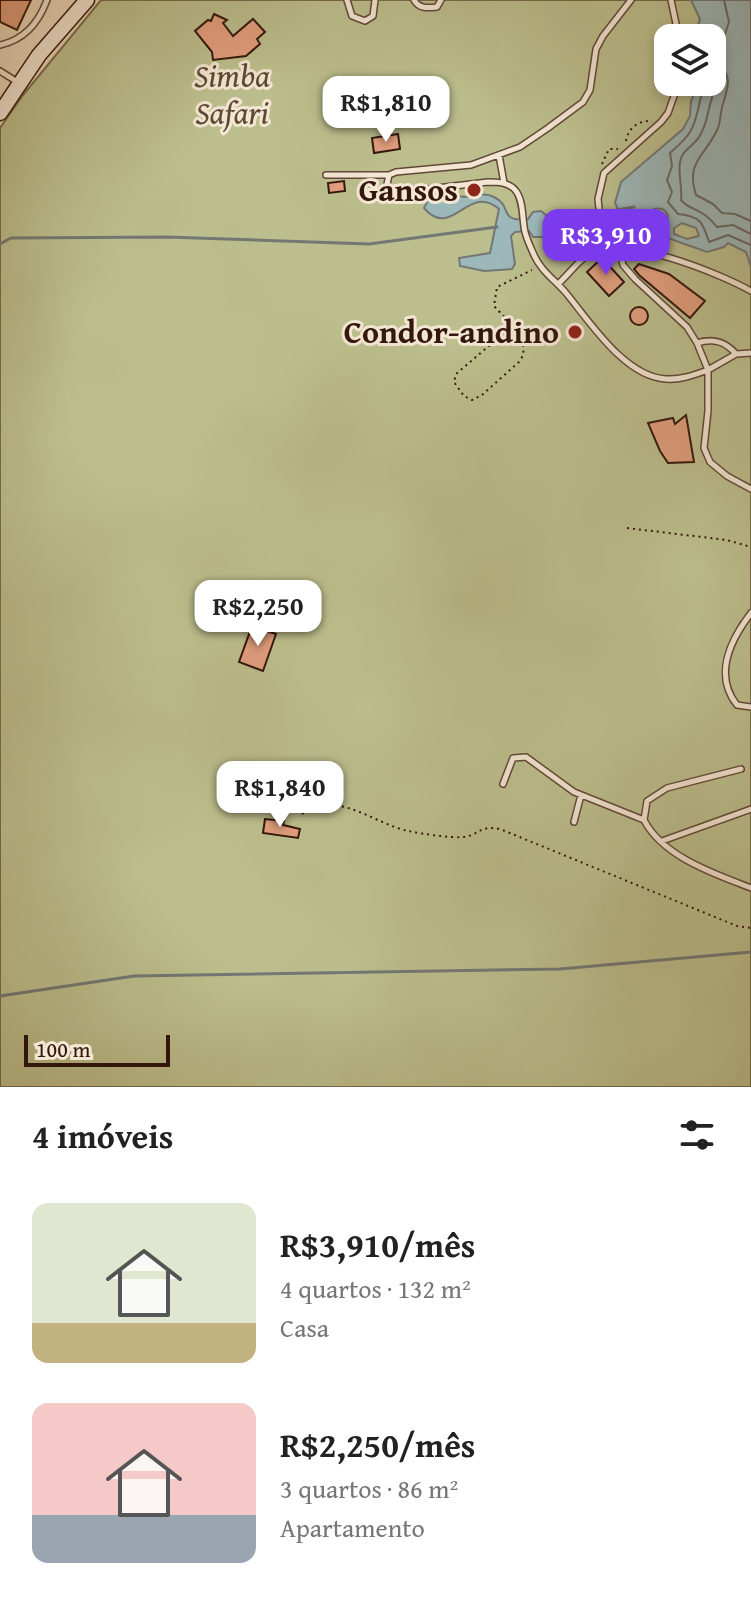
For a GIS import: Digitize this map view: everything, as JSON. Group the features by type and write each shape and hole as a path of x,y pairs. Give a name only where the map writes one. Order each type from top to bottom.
{"main road":[{"path":"0,113 39,55 87,0"}],"lane":[{"path":"0,45 27,33 47,0"},
{"path":"347,0 352,16 365,21 373,16 375,0"},
{"path":"414,0 425,8 437,7 441,0"},
{"path":"326,175 389,175 471,165 520,147 583,102 590,90 596,49 631,0"},
{"path":"671,0 676,24"},
{"path":"0,71 20,83"},
{"path":"674,96 661,122 604,173 598,199 600,218 610,239 619,248 626,269 687,327 697,343 708,370 704,448 710,462 751,489"},
{"path":"499,155 504,183"},
{"path":"389,175 387,184 390,189 403,192 488,182 504,183 518,193 525,234 541,268 632,366 648,375 666,379 687,377 708,370 736,354 751,353"},
{"path":"558,284 591,252 619,248 688,263 726,276 751,291"},
{"path":"697,343 716,340 736,354"},
{"path":"751,613 733,639 726,663 725,684 737,705 751,707"},
{"path":"503,784 513,758 526,757 574,792 644,820 661,841 694,863 751,888"},
{"path":"644,820 647,801 659,792 741,769"},
{"path":"574,822 581,795"},
{"path":"661,841 751,809"}],"path":[{"path":"604,173 601,165 609,149 630,150 626,142 627,134 633,127 646,120 661,122"},
{"path":"511,324 456,374 454,382 464,396 472,400 482,395 520,361 524,346 511,324 494,306 497,287 530,270 541,268"},
{"path":"627,528 727,540 751,547"},
{"path":"302,814 310,808 331,803 409,831 462,837 472,835 481,828 500,829 737,926 751,928"}],"green space":[{"name":"Simba Safari","path":"101,0 751,0 751,1087 0,1087 0,128"}],"water":[{"path":"691,0 751,0 751,267 746,252 728,243 707,252 665,237 644,235 634,229 637,225 629,216 624,221 615,203 621,182 683,129 690,116 693,96 726,96 726,24 698,24 700,19","holes":["654,209 662,209 668,218 667,225 660,229 650,227 647,220","682,223 696,228 699,236 687,239 674,234 674,228"]},
{"path":"450,192 463,197 494,197 512,218 528,219 533,212 541,211 547,216 548,232 545,237 533,237 529,231 515,232 511,236 515,264 512,269 484,271 460,266 459,258 490,253 499,209 478,202 443,218 434,216 424,208 431,195"}],"building":[{"path":"0,0 31,0 17,30 0,22"},
{"path":"214,14 227,20 223,23 233,36 253,19 265,32 257,39 260,44 246,56 213,60 212,52 195,31 208,20 211,21"},
{"path":"398,134 400,149 374,153 372,138"},
{"path":"344,181 345,191 329,193 328,183"},
{"path":"602,258 624,282 609,296 587,272"},
{"path":"639,264 669,274 705,301 690,318 639,275 634,269"},
{"path":"639,307 648,316 639,325 630,316"},
{"path":"686,415 694,462 668,463 648,423 673,418 675,424"},
{"path":"252,626 276,634 263,671 239,662"},
{"path":"265,819 284,821 283,825 300,829 298,838 263,833"}],"waterway":[{"path":"606,212 634,207"},
{"path":"545,221 593,214"},
{"path":"0,244 11,238 167,237 369,244 497,227"},
{"path":"0,996 134,976 560,969 751,952"}],"place":[{"name":"Gansos","path":"474,190"},
{"name":"Condor-andino","path":"575,332"}]}
